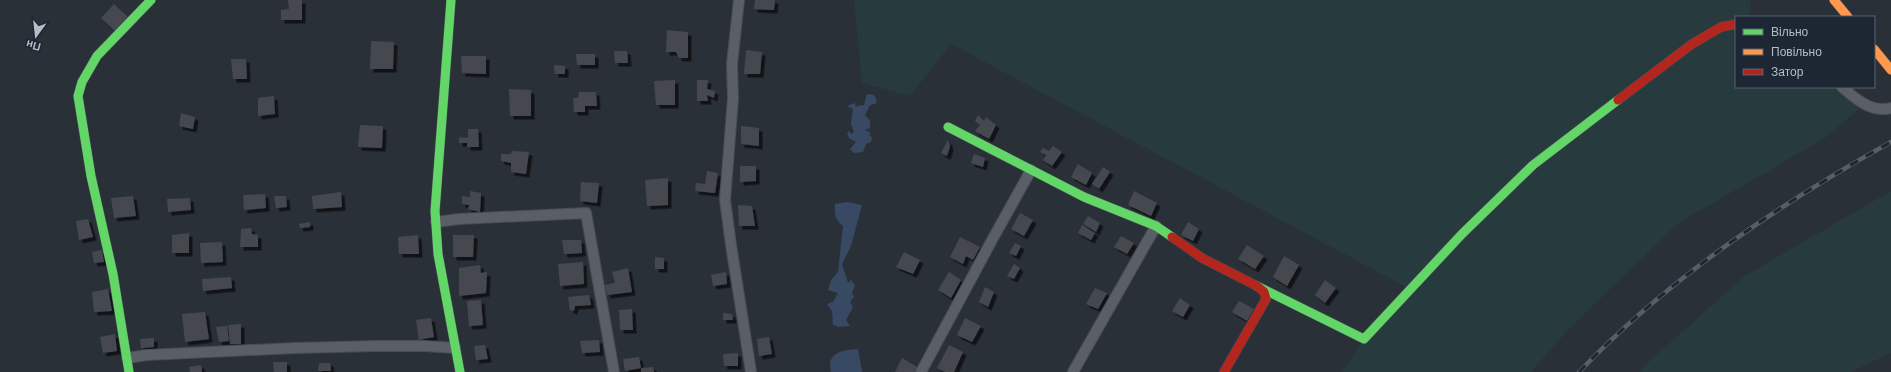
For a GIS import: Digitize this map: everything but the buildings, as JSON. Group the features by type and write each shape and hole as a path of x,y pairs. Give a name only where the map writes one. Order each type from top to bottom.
{"main road":[{"path":"129,372 113,274 90,169 78,96 80,84 91,62 151,0"},
{"path":"451,0 435,211 438,254 460,372"},
{"path":"1834,0 1847,16"},
{"path":"948,127 1084,197 1156,226 1202,258 1364,339 1462,234 1533,165 1692,44 1721,27 1735,24"},
{"path":"1876,51 1891,70"},
{"path":"1224,372 1266,299 1264,292 1257,286"}],"street":[{"path":"739,0 732,64 733,98 725,200 751,372"},
{"path":"1843,88 1864,105 1878,109 1891,108"},
{"path":"921,372 1031,170"},
{"path":"436,222 459,219 586,213 614,372"},
{"path":"1073,372 1156,226"},
{"path":"127,358 147,355 295,348 426,346 456,348"}],"green space":[{"path":"854,0 1751,0 1749,16 1735,16 1735,88 1843,88 1864,105 1825,138 1677,224 1568,330 1531,372 1342,372 1364,339 1410,289 951,44 910,96 862,83"},
{"path":"1891,191 1891,353 1851,372 1640,372 1644,366 1746,275"}],"water":[{"path":"867,94 874,95 877,101 875,104 870,105 865,115 870,121 870,128 865,130 871,133 869,136 872,137 871,142 866,144 863,152 854,153 850,149 856,142 849,138 847,133 849,131 851,134 854,132 851,123 853,109 847,106 855,103 856,108 857,106 864,105"},
{"path":"848,202 862,205 851,246 842,264 848,283 851,280 855,285 852,293 854,297 850,302 853,307 846,320 850,326 839,327 833,325 832,311 827,304 833,302 838,293 828,290 831,280 838,272 843,226 838,221 836,216 835,204"},
{"path":"858,349 862,372 831,372 830,365 833,356 842,351"}],"railway":[{"path":"1579,372 1650,305 1726,245 1807,191 1891,142"}],"traffic: fast":[{"path":"129,372 113,274 91,176 78,96 82,82 97,56 151,0"},
{"path":"451,0 435,211 438,254 460,372"},
{"path":"1257,286 1364,339 1462,234 1533,165 1618,100"},
{"path":"948,127 1084,197 1156,226 1172,237"}],"traffic: slow":[{"path":"1834,0 1847,16"},
{"path":"1875,50 1891,70"}],"traffic: jam":[{"path":"1618,100 1692,44 1721,27 1735,24"},
{"path":"1172,237 1202,258 1257,286 1264,292 1266,299 1224,372"}]}
